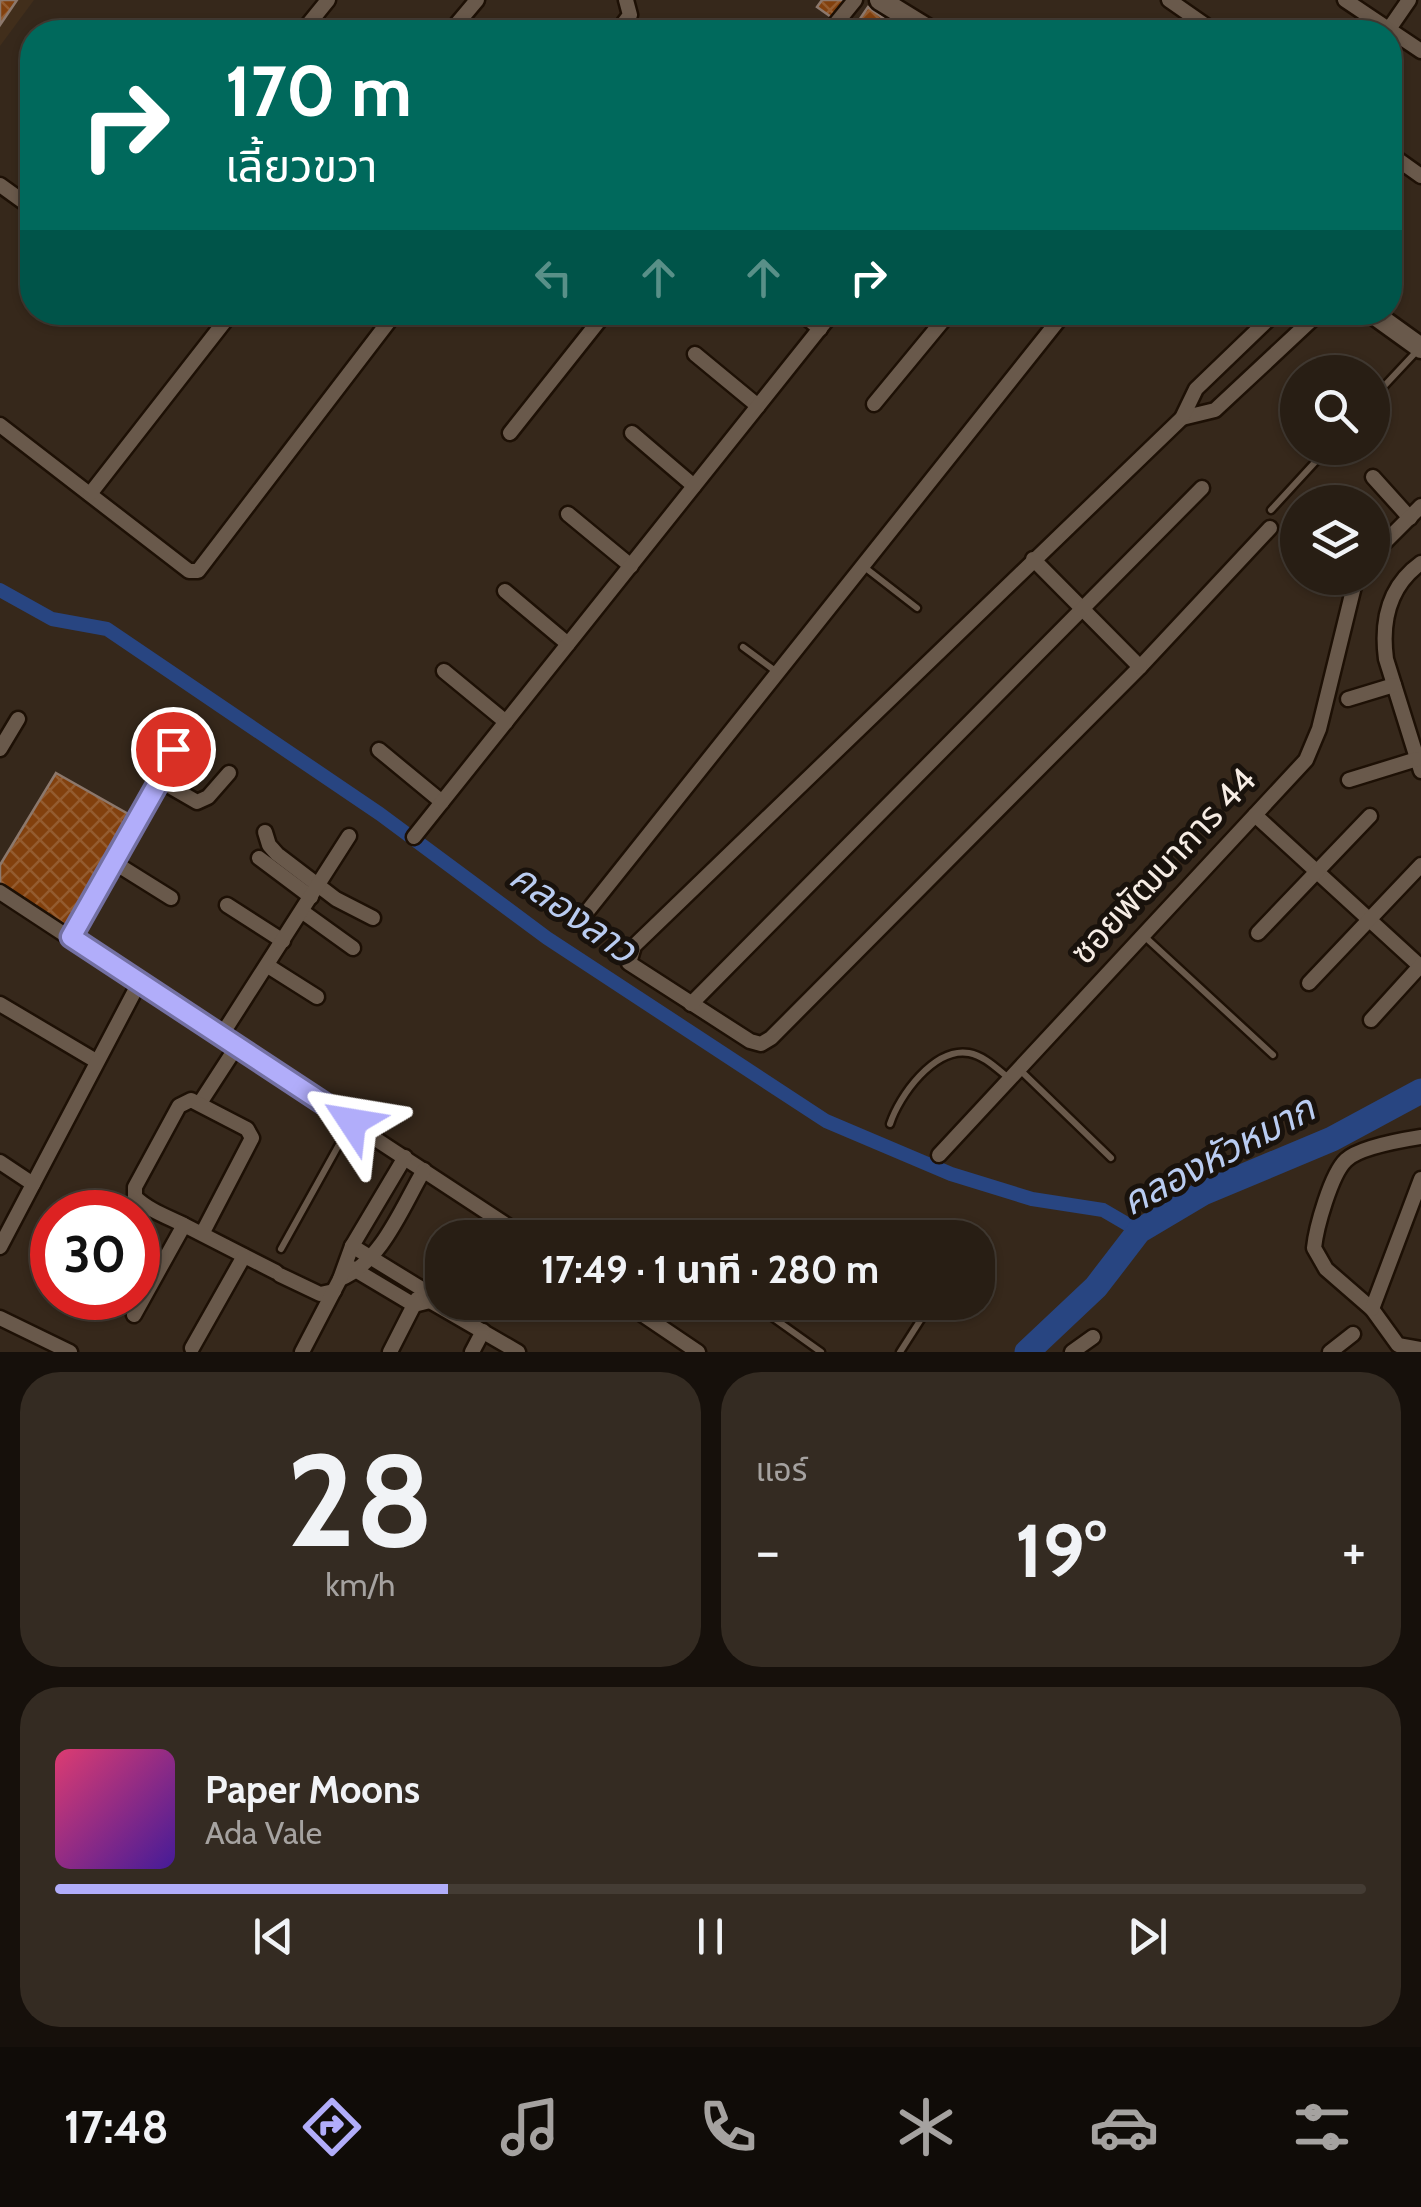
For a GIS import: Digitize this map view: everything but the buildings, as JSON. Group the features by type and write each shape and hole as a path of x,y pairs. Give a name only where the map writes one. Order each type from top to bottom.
{"street":[{"path":"312,20 328,0"},
{"path":"460,20 476,0"},
{"path":"839,20 855,0"},
{"path":"880,0 912,20"},
{"path":"1169,0 1198,20"},
{"path":"1345,0 1375,20"},
{"path":"90,494 222,325"},
{"path":"0,425 188,572 198,572 386,325"},
{"path":"510,433 596,325"},
{"path":"815,325 820,329"},
{"path":"414,837 823,325"},
{"path":"874,404 939,325"},
{"path":"582,918 1055,325"},
{"path":"1262,325 1196,389 1182,418 634,946 630,963 750,1042 761,1044 771,1038 1140,667 1270,528"},
{"path":"1182,418 1214,410 1306,325"},
{"path":"1390,325 1420,347"},
{"path":"695,354 758,406"},
{"path":"632,433 694,486"},
{"path":"1373,477 1416,512 1390,537"},
{"path":"691,1004 1202,488"},
{"path":"568,514 630,566"},
{"path":"1033,559 1140,667"},
{"path":"1348,780 1419,765 1386,659 1385,629 1397,585 1421,563"},
{"path":"505,591 568,644"},
{"name":"ซอยพัฒนาการ 44","path":"939,1155 1306,760 1314,746 1352,595"},
{"path":"444,671 506,722"},
{"path":"1348,699 1394,685"},
{"path":"0,749 18,718"},
{"path":"71,937 174,755 173,749 155,738"},
{"path":"379,750 442,802"},
{"path":"159,780 198,802 208,797 229,772"},
{"path":"1255,815 1420,966 1371,1020"},
{"path":"1258,933 1370,816"},
{"path":"265,832 272,849 315,892"},
{"path":"221,1036 348,836"},
{"path":"258,858 315,892 373,918"},
{"path":"115,864 171,898"},
{"path":"1308,983 1421,865"},
{"path":"0,892 499,1220"},
{"path":"228,906 284,942"},
{"path":"302,912 353,948"},
{"path":"268,966 317,997"},
{"path":"0,1247 140,982"},
{"path":"0,1004 96,1061"},
{"path":"200,1102 237,1046"},
{"path":"202,1234 252,1138 247,1129 191,1100 179,1106 134,1190 138,1201 278,1274 320,1294 358,1272 372,1257 424,1170"},
{"path":"1421,1137 1386,1143 1346,1159 1333,1182 1314,1248 1326,1269 1372,1308 1398,1345 1421,1350"},
{"path":"302,1352 337,1285 352,1246 405,1157"},
{"path":"0,1162 32,1184"},
{"path":"1372,1308 1421,1180"},
{"path":"160,1268 184,1225"},
{"path":"352,1246 425,1294"},
{"path":"192,1348 244,1256"},
{"path":"344,1263 414,1305"},
{"path":"390,1352 414,1305 425,1296"},
{"path":"0,1318 70,1352"},
{"path":"466,1320 518,1352"},
{"path":"651,1320 698,1352"},
{"path":"472,1352 483,1331"},
{"path":"1330,1352 1353,1334"},
{"path":"1072,1352 1093,1338"}],"lane":[{"path":"1390,380 1420,347"},
{"path":"1271,510 1312,465"},
{"path":"864,566 917,608"},
{"path":"744,646 778,673"},
{"path":"1143,935 1273,1055"},
{"path":"890,1124 903,1097 926,1071 946,1056 972,1054 1014,1074 1111,1158"},
{"path":"280,1249 352,1122"},
{"path":"776,1320 821,1352"},
{"path":"900,1352 920,1320"}],"shaded area":[{"path":"0,0 34,0 0,46"}],"waterway":[{"name":"คลองลาว","path":"0,590 52,619 107,629 380,814 547,938 826,1121 951,1174 1032,1199 1103,1210 1139,1231"},
{"name":"คลองหัวหมาก","path":"1027,1352 1096,1287 1139,1231 1203,1193 1332,1139 1421,1091"}],"route":[{"path":"173,749 174,755 115,864 71,937 352,1122"}]}
